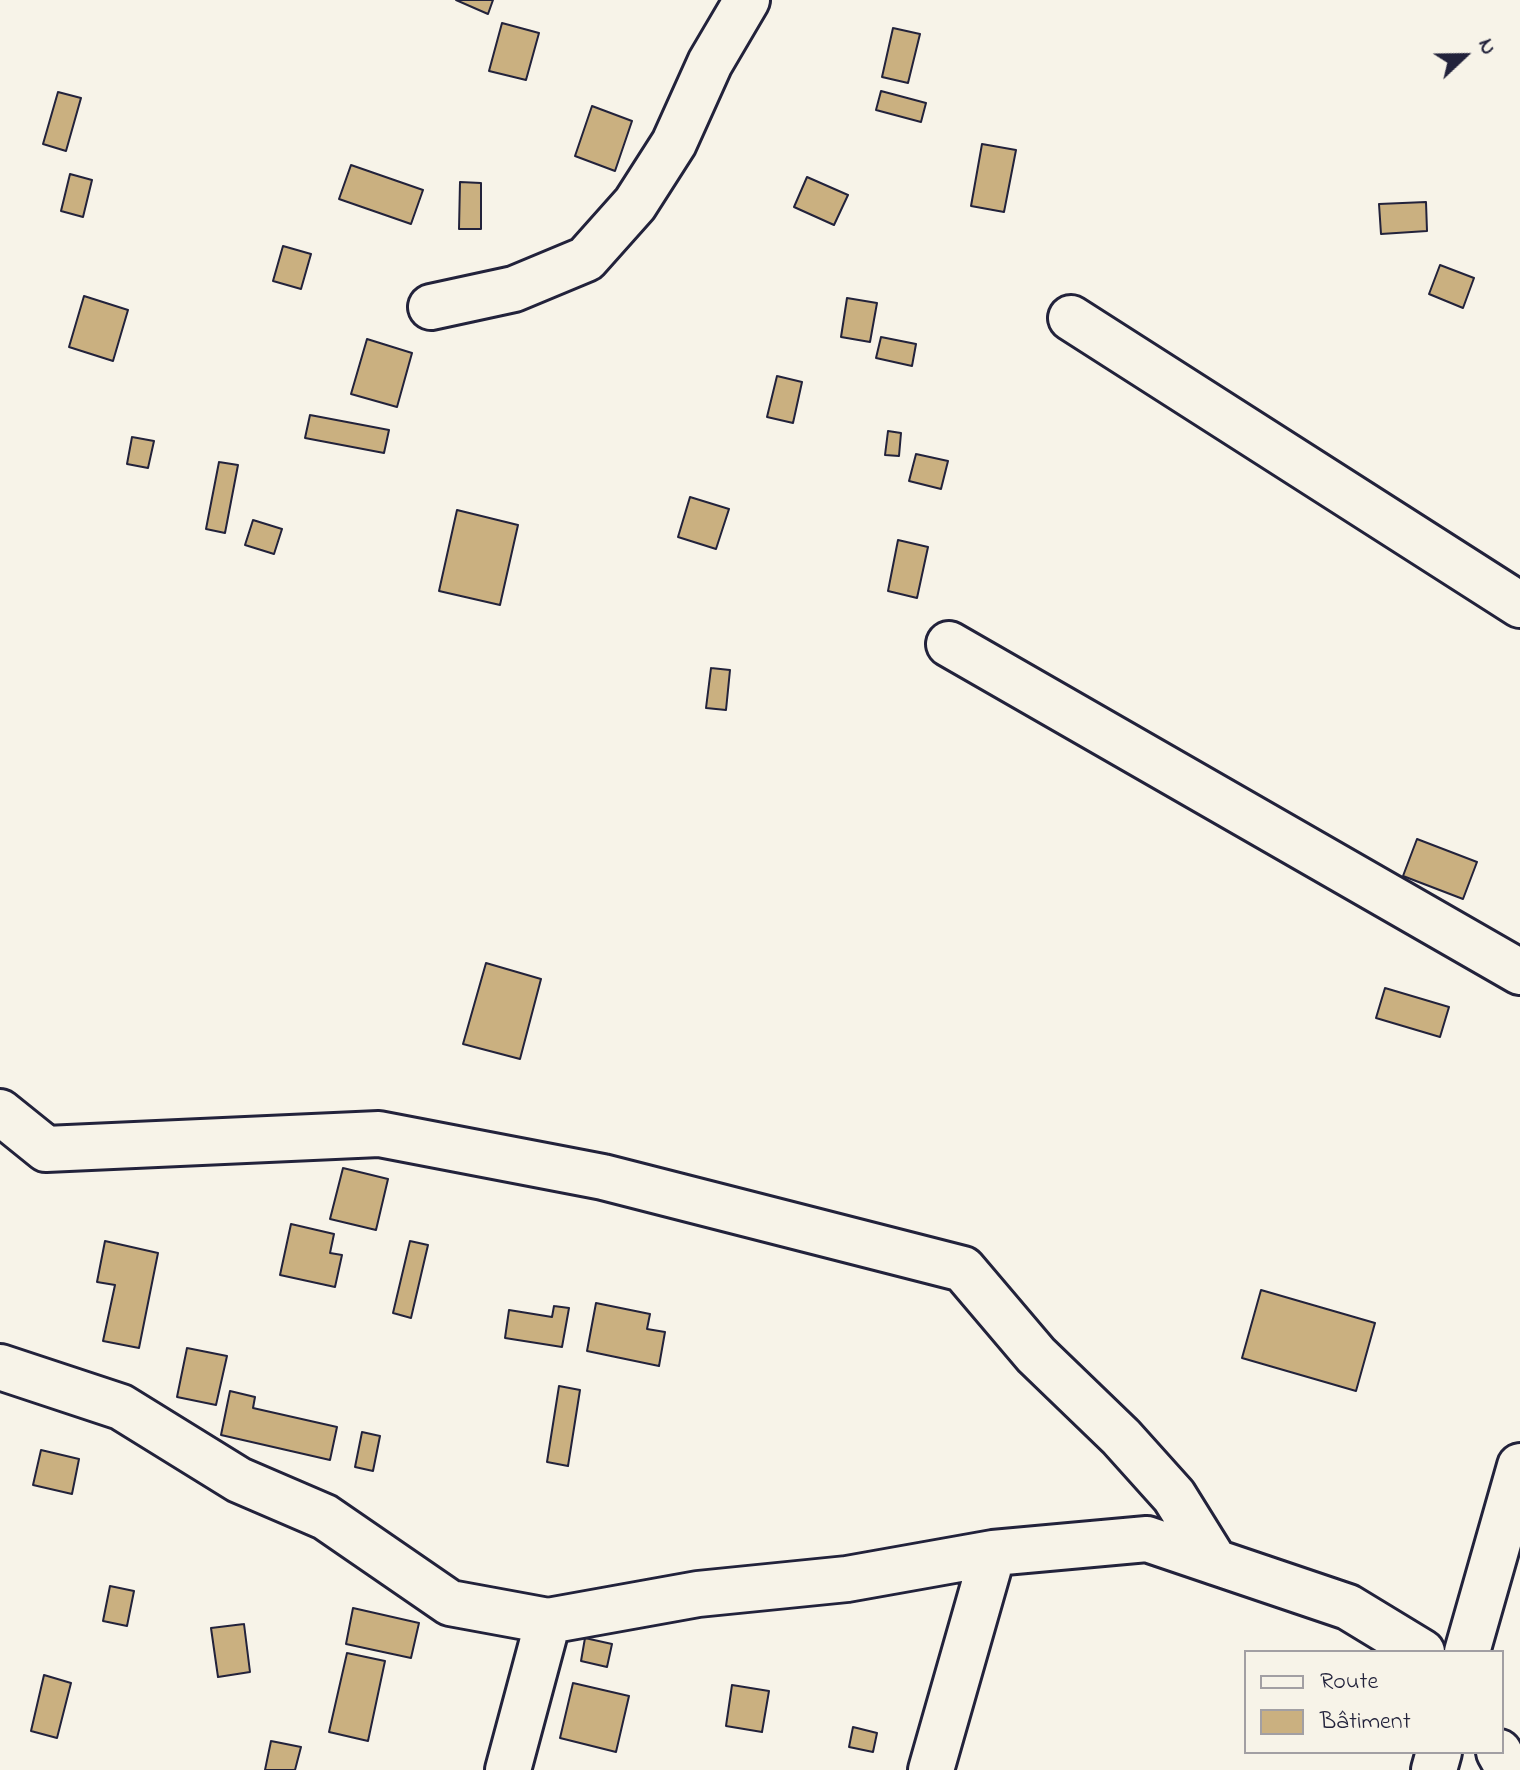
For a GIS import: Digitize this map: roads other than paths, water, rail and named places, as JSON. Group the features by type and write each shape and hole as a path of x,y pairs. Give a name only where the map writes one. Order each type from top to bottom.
{"street":[{"path":"431,307 514,289 586,259 635,204 674,143 710,63 747,0"},
{"path":"1071,318 1520,605"},
{"path":"949,644 1520,972"},
{"path":"0,1112 46,1149 379,1134 603,1177 963,1269 1036,1355 1121,1437 1174,1496 1215,1562"},
{"path":"0,1367 121,1407 239,1480 325,1517 450,1603 548,1621 698,1594 847,1579 993,1553 1147,1539 1348,1607 1419,1650"},
{"path":"1468,1650 1520,1466"},
{"path":"931,1770 993,1553"},
{"path":"508,1770 548,1621"}]}
